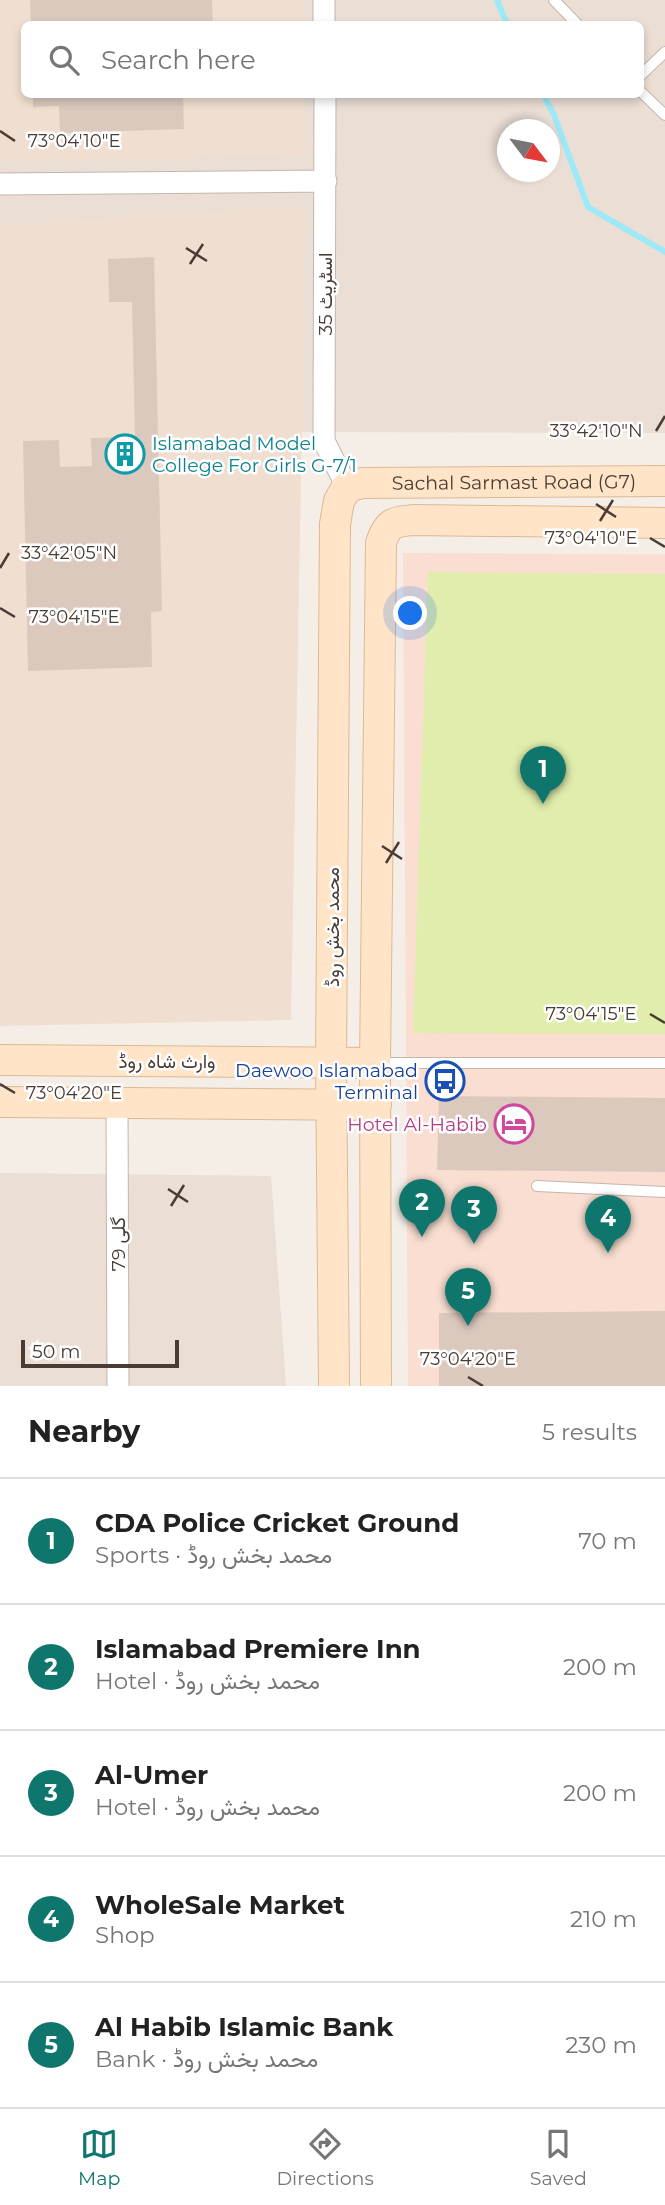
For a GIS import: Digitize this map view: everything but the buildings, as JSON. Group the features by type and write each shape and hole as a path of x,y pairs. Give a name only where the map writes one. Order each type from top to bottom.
{"street":[{"path":"324,0 324,21"},
{"name":"اسٹریٹ 35","path":"325,98 324,441 355,485"},
{"path":"0,184 326,181"},
{"name":"Sachal Sarmast Road (G7)","path":"355,485 665,481"},
{"name":"محمد بخش روڈ","path":"334,1386 331,1062 335,524 339,501 355,485"},
{"name":"Sachal Sarmast Road (G7)","path":"375,1063 381,543 385,530 394,522 414,520 665,523"},
{"name":"وارث شاہ روڈ","path":"0,1060 375,1063"},
{"path":"375,1063 376,1386"},
{"path":"0,1102 376,1105"},
{"name":"گلی 79","path":"117,1102 118,1386"}],"lane":[{"path":"554,0 574,21"},
{"path":"644,72 665,52"},
{"path":"644,94 665,115"},
{"path":"375,1063 665,1063"},
{"path":"537,1186 665,1192"}],"shaded area":[{"path":"0,0 665,0 665,433 279,432 0,995"},
{"path":"0,0 304,0 304,21 21,21 21,98 305,98 306,155 0,161"},
{"path":"306,206 291,1020 0,1026 0,226"},
{"path":"403,553 665,554 665,1386 408,1386"},
{"path":"0,1173 271,1176 286,1386 0,1386"}],"green space":[{"path":"428,572 665,574 665,1034 413,1033"}],"waterway":[{"path":"497,0 506,21"},
{"path":"545,98 588,207 665,252"}],"place":[{"name":"Islamabad Model College For Girls G-7/1","path":"125,454"},
{"name":"CDA Police Cricket Ground","path":"543,804"},
{"name":"Daewoo Islamabad Terminal","path":"445,1081"},
{"name":"Hotel Al-Habib","path":"514,1124"},
{"name":"Islamabad Premiere Inn","path":"422,1237"},
{"name":"Al-Umer","path":"474,1244"},
{"name":"WholeSale Market","path":"608,1253"},
{"name":"Al Habib Islamic Bank","path":"468,1326"}]}
